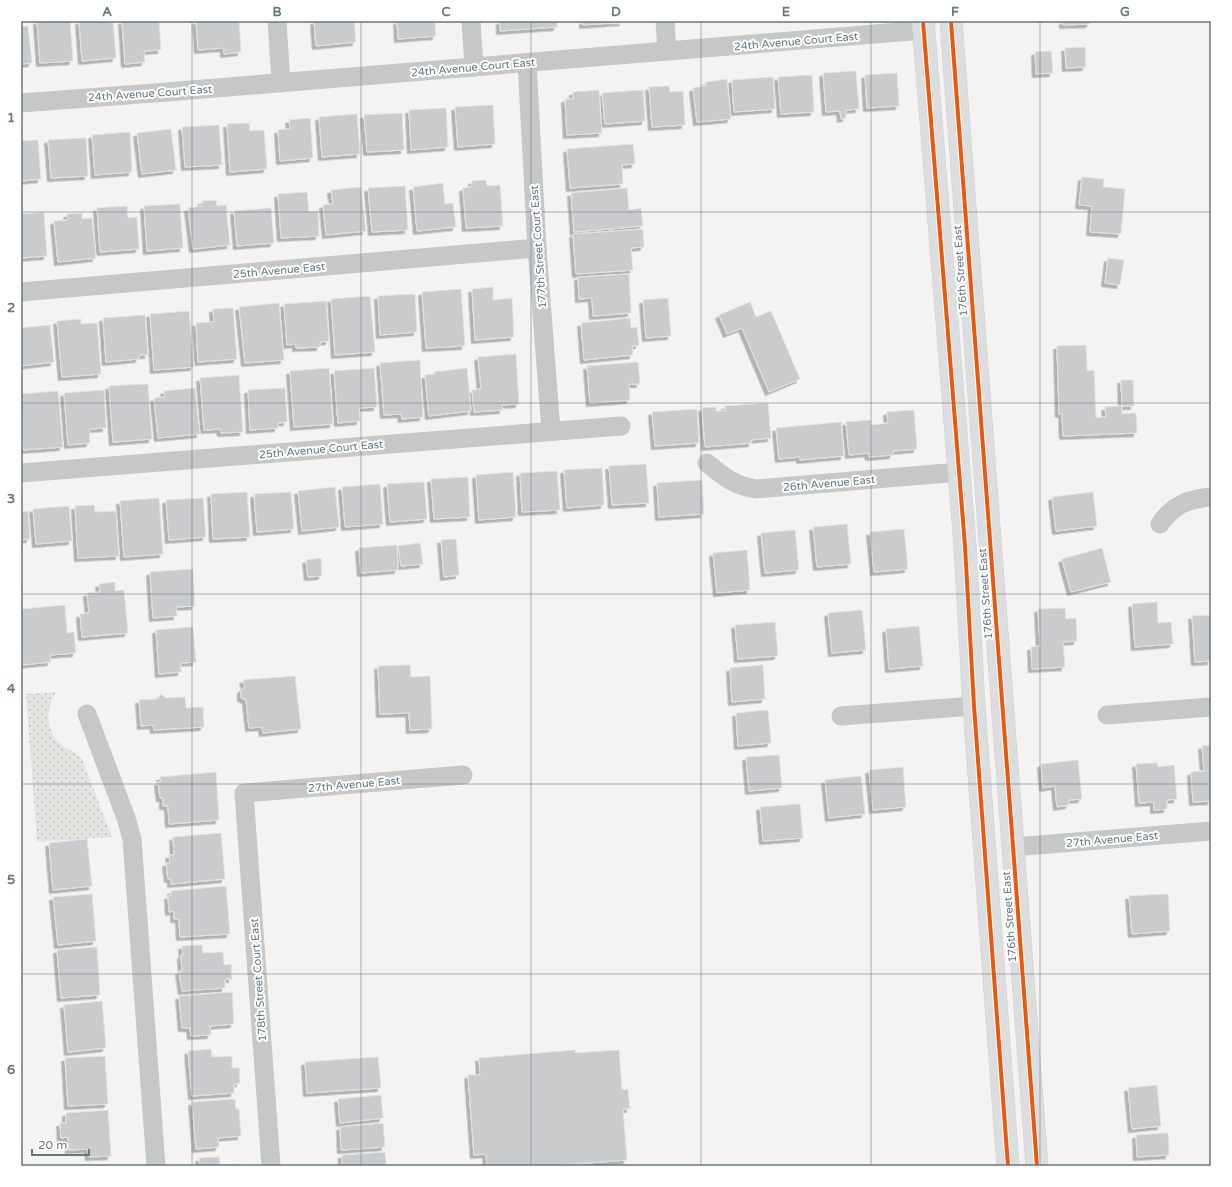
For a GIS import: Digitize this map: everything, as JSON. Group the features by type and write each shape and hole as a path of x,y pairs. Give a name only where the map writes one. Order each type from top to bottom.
{"main road":[{"name":"176th Street East","path":"951,21 1037,1166"},
{"name":"176th Street East","path":"924,26 965,546 974,706 1008,1166"},
{"path":"957,440 969,447 977,579 994,592"}],"street":[{"path":"277,21 281,83"},
{"path":"471,21 474,67"},
{"path":"665,21 667,51"},
{"name":"24th Avenue Court East","path":"21,103 527,63 924,26"},
{"name":"177th Street Court East","path":"527,63 537,248 551,431"},
{"name":"25th Avenue East","path":"21,292 537,248"},
{"name":"25th Avenue Court East","path":"21,473 621,426"},
{"name":"26th Avenue East","path":"707,463 725,478 742,487 756,489 959,472"},
{"path":"1160,524 1166,515 1179,504 1196,498 1211,497"},
{"path":"841,716 974,706"},
{"path":"1107,715 1211,707"},
{"path":"87,714 126,818 132,839 156,1166"},
{"name":"27th Avenue East","path":"244,793 463,775"},
{"name":"178th Street Court East","path":"244,793 271,1166"},
{"name":"27th Avenue East","path":"1012,848 1211,831"}],"shaded area":[{"path":"56,692 50,705 48,720 52,733 62,745 82,759 112,837 37,842 26,694"}],"building":[{"path":"37,21 70,21 73,61 40,63"},
{"path":"79,21 113,21 116,58 82,61"},
{"path":"122,21 159,21 161,50 144,51 145,62 125,64"},
{"path":"196,21 239,21 241,52 224,54 224,48 198,50"},
{"path":"314,21 354,21 356,42 316,46"},
{"path":"397,21 435,21 436,36 398,39"},
{"path":"500,21 557,21 557,27 500,31"},
{"path":"583,21 623,21 623,22 583,25"},
{"path":"1063,21 1090,21 1090,24 1063,25"},
{"path":"28,26 32,63 21,64 21,27"},
{"path":"1085,47 1086,67 1066,68 1065,48"},
{"path":"1051,51 1053,73 1036,74 1035,52"},
{"path":"856,71 859,109 846,110 846,118 841,119 840,111 826,112 823,73"},
{"path":"897,73 899,106 867,108 865,75"},
{"path":"812,75 814,112 781,114 778,77"},
{"path":"773,77 775,109 734,112 732,80"},
{"path":"727,79 731,119 697,122 693,88 706,86 706,82"},
{"path":"669,86 670,92 683,91 685,125 652,127 649,87"},
{"path":"599,90 602,133 567,135 565,99 573,99 573,92"},
{"path":"643,90 645,121 605,124 602,93"},
{"path":"493,105 495,144 458,147 455,107"},
{"path":"446,108 448,147 411,150 409,110"},
{"path":"402,113 404,150 367,152 364,115"},
{"path":"357,114 360,154 322,157 319,117"},
{"path":"310,118 313,158 280,161 278,130 290,129 289,120"},
{"path":"249,123 250,131 264,130 267,169 230,172 227,124"},
{"path":"219,125 222,165 185,167 182,127"},
{"path":"171,129 176,170 142,174 137,133"},
{"path":"130,132 132,172 95,175 92,135"},
{"path":"86,138 88,176 51,178 48,140"},
{"path":"38,140 41,179 21,181 21,141"},
{"path":"633,144 635,164 622,165 623,184 570,188 567,149"},
{"path":"1082,177 1104,179 1103,187 1125,189 1121,234 1090,232 1092,206 1079,205"},
{"path":"486,180 487,186 500,185 503,226 466,228 463,188 472,187 472,181"},
{"path":"443,183 445,204 453,203 456,227 417,231 413,187"},
{"path":"405,186 408,230 372,232 368,188"},
{"path":"361,187 366,231 326,235 323,205 333,204 331,190"},
{"path":"627,188 629,210 641,208 643,226 574,232 571,193"},
{"path":"307,192 309,212 318,211 319,236 281,238 278,194"},
{"path":"216,200 217,206 226,205 230,245 193,249 188,208 202,206 202,201"},
{"path":"180,204 183,248 147,251 144,206"},
{"path":"127,206 128,218 137,217 139,249 100,252 97,208"},
{"path":"271,208 274,243 237,246 234,211"},
{"path":"44,212 47,256 21,258 21,214"},
{"path":"82,213 82,219 92,218 96,258 58,262 54,221 68,220 67,214"},
{"path":"643,229 644,247 631,248 633,270 576,274 573,234"},
{"path":"1108,258 1124,260 1120,285 1105,283"},
{"path":"629,274 631,313 593,316 592,298 579,299 578,277"},
{"path":"493,287 493,300 512,298 514,337 475,340 472,289"},
{"path":"461,289 465,346 426,348 422,292"},
{"path":"415,294 417,332 380,335 378,296"},
{"path":"370,296 375,352 335,355 331,299"},
{"path":"668,298 671,336 646,338 643,300"},
{"path":"326,301 329,341 320,342 320,347 296,348 296,344 287,345 284,304"},
{"path":"750,302 756,317 771,311 800,379 769,392 742,328 727,334 719,315"},
{"path":"279,303 284,360 245,363 239,307"},
{"path":"233,308 237,359 198,362 196,323 214,322 213,309"},
{"path":"189,311 194,367 154,370 150,314"},
{"path":"145,315 148,355 139,355 139,359 106,362 103,318"},
{"path":"630,318 631,328 637,327 639,345 632,346 633,355 584,360 581,323"},
{"path":"81,319 81,324 97,323 101,374 62,377 57,321"},
{"path":"50,325 54,362 21,366 21,328"},
{"path":"1086,345 1087,371 1094,370 1096,418 1106,417 1105,407 1122,406 1122,414 1136,413 1137,433 1063,436 1062,413 1059,414 1057,346"},
{"path":"516,354 519,404 502,405 503,410 474,412 472,390 481,389 478,357"},
{"path":"420,360 423,417 402,419 401,414 384,415 380,363"},
{"path":"638,362 640,384 629,384 630,400 590,403 587,366"},
{"path":"329,368 333,424 294,427 290,371"},
{"path":"374,368 377,407 359,408 360,421 338,423 334,371"},
{"path":"467,368 471,411 429,416 425,375 435,374 434,372"},
{"path":"239,375 243,432 221,433 220,429 204,430 200,378"},
{"path":"1121,380 1133,380 1134,406 1122,406"},
{"path":"148,384 152,439 113,442 109,386"},
{"path":"195,388 200,434 158,438 154,398 165,397 164,391"},
{"path":"285,388 287,422 278,423 278,428 250,430 248,390"},
{"path":"104,390 106,428 89,429 90,443 68,445 64,393"},
{"path":"58,391 63,447 23,450 21,394"},
{"path":"768,403 771,438 751,440 752,443 705,447 702,408 716,407 716,411 725,411 725,406"},
{"path":"697,409 699,443 655,446 652,412"},
{"path":"914,410 917,449 893,451 893,455 869,457 868,453 849,455 846,422 871,420 871,425 888,423 887,412"},
{"path":"841,422 844,456 800,460 800,457 779,459 776,428"},
{"path":"646,464 649,503 612,505 609,466"},
{"path":"602,468 604,505 567,508 564,470"},
{"path":"557,471 560,510 522,512 520,473"},
{"path":"513,472 516,517 479,520 476,475"},
{"path":"468,477 470,517 434,519 431,479"},
{"path":"702,480 704,514 659,517 657,483"},
{"path":"424,482 427,519 390,522 387,484"},
{"path":"380,484 383,524 345,527 342,487"},
{"path":"335,487 339,527 302,531 298,491"},
{"path":"247,492 250,537 213,539 211,494"},
{"path":"291,492 294,529 257,532 254,494"},
{"path":"1093,492 1097,526 1056,531 1052,497"},
{"path":"159,498 163,554 124,557 120,501"},
{"path":"203,498 206,537 169,540 166,500"},
{"path":"94,505 95,512 116,511 119,556 78,558 75,506"},
{"path":"69,506 72,541 36,544 33,509"},
{"path":"28,511 30,539 21,540 21,512"},
{"path":"847,524 851,564 817,567 813,527"},
{"path":"904,529 908,569 874,572 870,532"},
{"path":"795,530 799,570 765,573 761,533"},
{"path":"456,539 459,575 444,577 441,540"},
{"path":"420,543 423,564 401,566 398,546"},
{"path":"397,545 398,570 361,573 359,548"},
{"path":"1102,548 1111,582 1071,592 1062,559"},
{"path":"747,550 750,590 717,593 713,553"},
{"path":"321,558 322,576 308,577 306,560"},
{"path":"193,569 195,606 176,607 177,616 153,618 150,572"},
{"path":"115,582 115,591 124,590 128,633 82,637 80,614 89,613 87,593 100,592 99,584"},
{"path":"1157,602 1158,623 1171,622 1173,644 1135,647 1132,604"},
{"path":"65,605 67,633 74,632 76,653 50,655 51,662 22,665 21,609"},
{"path":"1065,608 1066,619 1076,618 1077,641 1063,642 1065,667 1032,669 1031,647 1040,646 1038,609"},
{"path":"862,610 866,650 832,653 828,613"},
{"path":"1211,615 1211,661 1195,662 1192,616"},
{"path":"775,622 778,656 738,659 735,625"},
{"path":"919,626 923,666 889,669 886,629"},
{"path":"193,627 196,662 181,663 181,672 159,674 156,630"},
{"path":"410,665 411,677 430,676 432,729 410,730 409,713 380,714 378,666"},
{"path":"763,665 765,699 732,702 730,668"},
{"path":"295,676 301,729 263,733 262,727 249,728 246,700 241,698 241,690 245,687 243,680"},
{"path":"161,694 166,698 185,697 186,708 203,707 204,727 154,730 153,725 141,726 139,700 158,699"},
{"path":"768,710 771,743 738,746 736,713"},
{"path":"1211,745 1211,801 1193,802 1191,772 1204,771 1202,746"},
{"path":"779,755 782,788 749,791 746,757"},
{"path":"1078,760 1082,799 1069,800 1069,805 1057,807 1055,786 1043,788 1041,764"},
{"path":"1157,763 1158,767 1174,765 1177,799 1167,800 1167,809 1154,810 1154,802 1139,803 1136,764"},
{"path":"903,767 906,807 873,810 869,770"},
{"path":"216,772 219,820 169,824 168,806 163,806 163,798 160,798 158,782 161,782 160,777"},
{"path":"861,776 865,814 829,818 825,780"},
{"path":"800,804 803,838 763,841 760,807"},
{"path":"221,833 225,879 171,884 171,879 168,879 166,863 170,863 169,855 174,855 173,837"},
{"path":"87,839 92,886 53,890 49,843"},
{"path":"226,886 230,934 180,937 179,919 174,919 174,911 169,912 168,896 171,896 171,891"},
{"path":"92,894 96,941 58,945 53,897"},
{"path":"1168,894 1170,931 1132,934 1129,896"},
{"path":"202,945 203,953 223,952 224,965 231,964 232,979 225,979 225,988 182,991 179,971 182,971 182,946"},
{"path":"97,947 100,995 61,998 57,950"},
{"path":"232,992 234,1024 210,1026 211,1035 191,1036 190,1028 182,1028 179,996"},
{"path":"102,1001 106,1048 68,1052 64,1005"},
{"path":"211,1049 212,1057 232,1056 232,1068 239,1068 240,1083 234,1084 234,1093 192,1096 188,1051"},
{"path":"575,1050 575,1053 619,1050 622,1090 628,1089 630,1109 623,1109 627,1160 549,1166 487,1166 486,1154 474,1155 468,1075 480,1075 479,1058"},
{"path":"105,1056 108,1104 68,1106 65,1058"},
{"path":"378,1057 381,1088 307,1093 305,1062"},
{"path":"1157,1085 1161,1126 1132,1129 1128,1088"},
{"path":"381,1095 383,1118 340,1123 338,1099"},
{"path":"235,1099 236,1109 239,1109 241,1136 218,1138 219,1147 196,1149 192,1102"},
{"path":"108,1110 111,1156 89,1157 88,1149 69,1150 68,1137 61,1138 60,1123 66,1123 66,1113"},
{"path":"383,1123 385,1147 341,1150 340,1127"},
{"path":"1168,1133 1169,1155 1137,1157 1136,1135"},
{"path":"385,1152 386,1166 342,1166 342,1155"},
{"path":"219,1157 220,1165 241,1164 241,1166 200,1166 199,1158"}],"cycle path":[{"path":"923,21 965,546 974,706 1008,1166"},
{"path":"951,21 1037,1166"}]}
